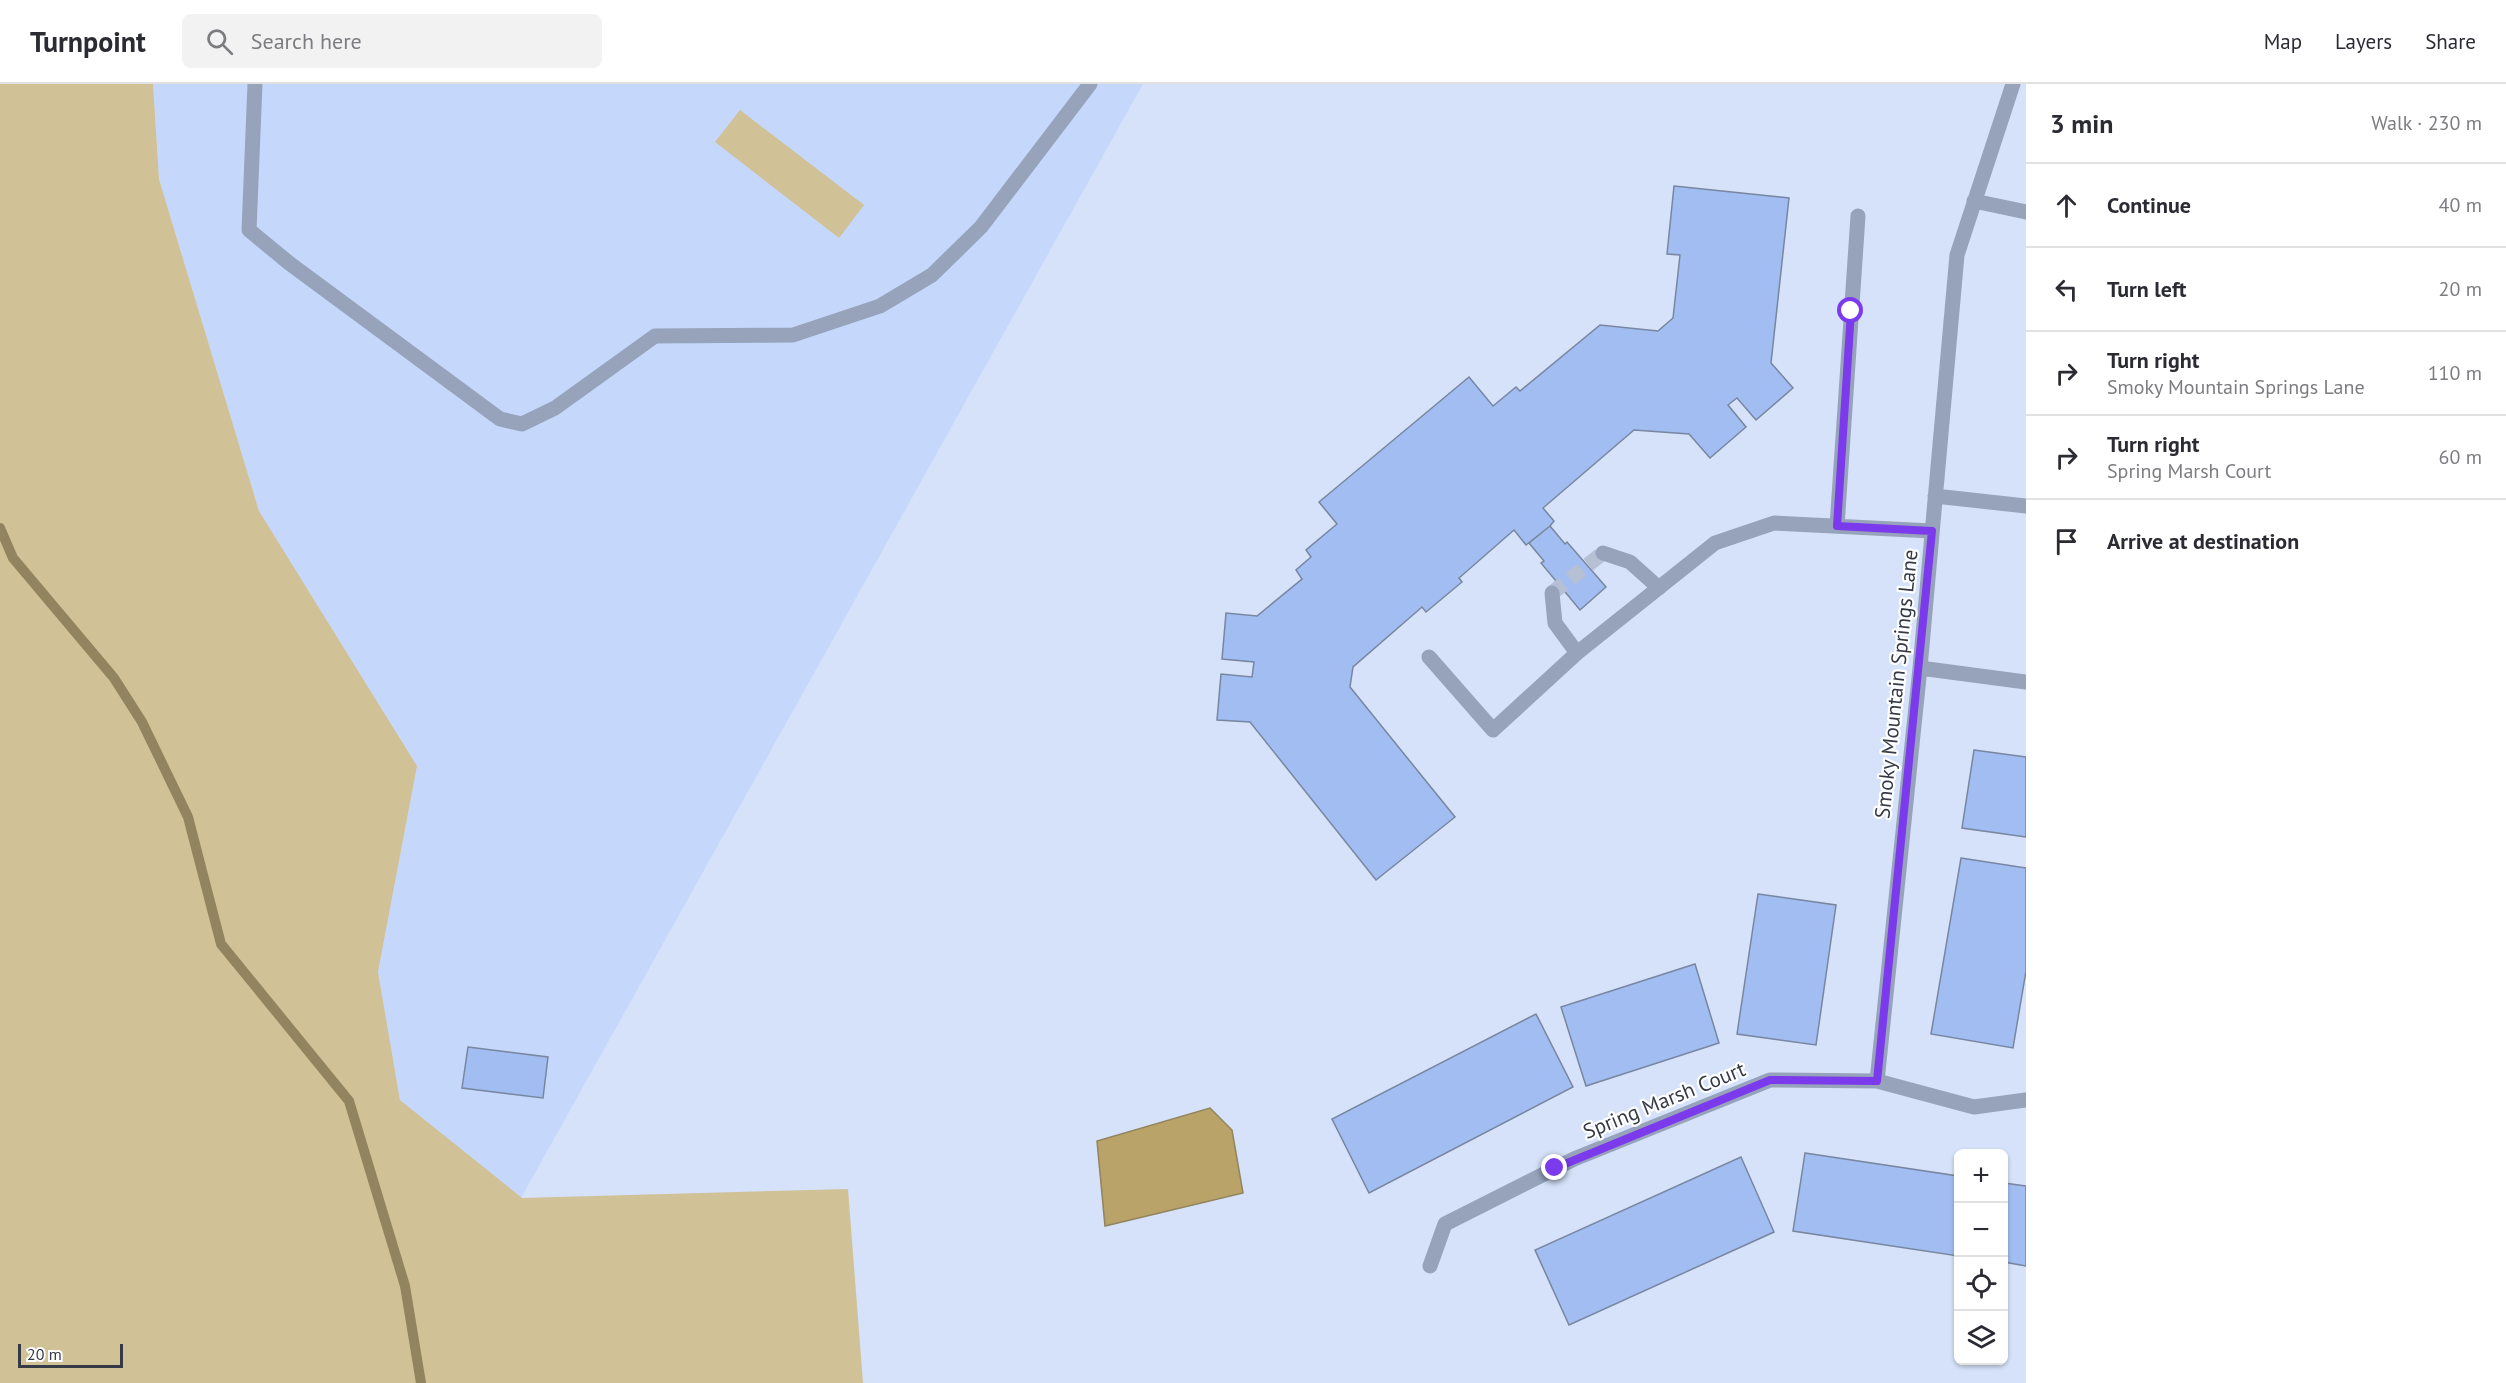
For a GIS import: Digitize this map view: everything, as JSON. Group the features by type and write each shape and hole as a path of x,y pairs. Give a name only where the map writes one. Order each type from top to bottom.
{"street":[{"path":"256,86 249,230 289,263 500,419 522,424 555,408 655,336 793,335 889,301 932,275 981,227 1090,84"},
{"name":"Smoky Mountain Springs Lane","path":"1877,1081 1920,668 1957,255 2013,84"},
{"path":"1974,201 2026,212"},
{"path":"1837,526 1858,216"},
{"path":"1935,495 2026,506"},
{"path":"1429,657 1493,730 1577,653 1715,543 1774,523 1932,531"},
{"path":"1603,553 1630,562 1659,588"},
{"path":"1552,593 1555,623 1577,653"},
{"path":"1920,668 2026,682"},
{"name":"Spring Marsh Court","path":"1430,1266 1445,1224 1574,1159 1770,1080 1877,1081 1974,1107 2026,1100"}],"shaded area":[{"path":"0,84 153,84 159,179 259,511 417,766 378,972 400,1100 522,1198 848,1189 863,1383 0,1383"},
{"path":"153,84 1143,84 521,1198 400,1100 378,972 417,766 259,511 159,179"},
{"path":"740,110 864,205 839,238 715,142"},
{"path":"1210,1108 1232,1130 1243,1193 1105,1226 1097,1141"}],"building":[{"path":"1674,186 1789,198 1771,363 1793,388 1756,420 1737,398 1728,405 1746,427 1710,458 1689,434 1634,430 1543,508 1554,521 1550,526 1526,545 1514,530 1459,578 1462,582 1426,612 1422,607 1353,667 1350,687 1455,817 1376,880 1250,722 1217,720 1221,674 1252,677 1254,662 1222,659 1226,613 1257,616 1302,579 1296,570 1311,557 1306,550 1337,524 1319,502 1469,377 1493,406 1516,387 1520,391 1600,325 1658,331 1673,318 1680,255 1667,254"},
{"path":"1550,526 1606,587 1580,610 1541,563 1544,561 1529,543"},
{"path":"1974,750 2026,757 2026,837 1962,828"},
{"path":"1961,858 2026,868 2026,971 2013,1048 1931,1034"},
{"path":"1758,894 1836,905 1816,1045 1737,1034"},
{"path":"1695,964 1719,1043 1586,1086 1561,1007"},
{"path":"1536,1014 1573,1087 1369,1193 1332,1119"},
{"path":"468,1047 548,1057 543,1098 462,1088"},
{"path":"1805,1153 1954,1175 1954,1255 1793,1231"},
{"path":"1741,1157 1774,1232 1569,1325 1535,1250"},
{"path":"2008,1184 2026,1186 2026,1266 2008,1263"}],"waterway":[{"path":"0,528 13,558 114,678 142,722 188,817 221,944 349,1101 405,1286 421,1383"}],"tunnel":[{"path":"1552,593 1603,553"}],"route":[{"path":"1555,1168 1770,1080 1877,1081 1918,691 1932,531 1837,526 1851,311"}]}
